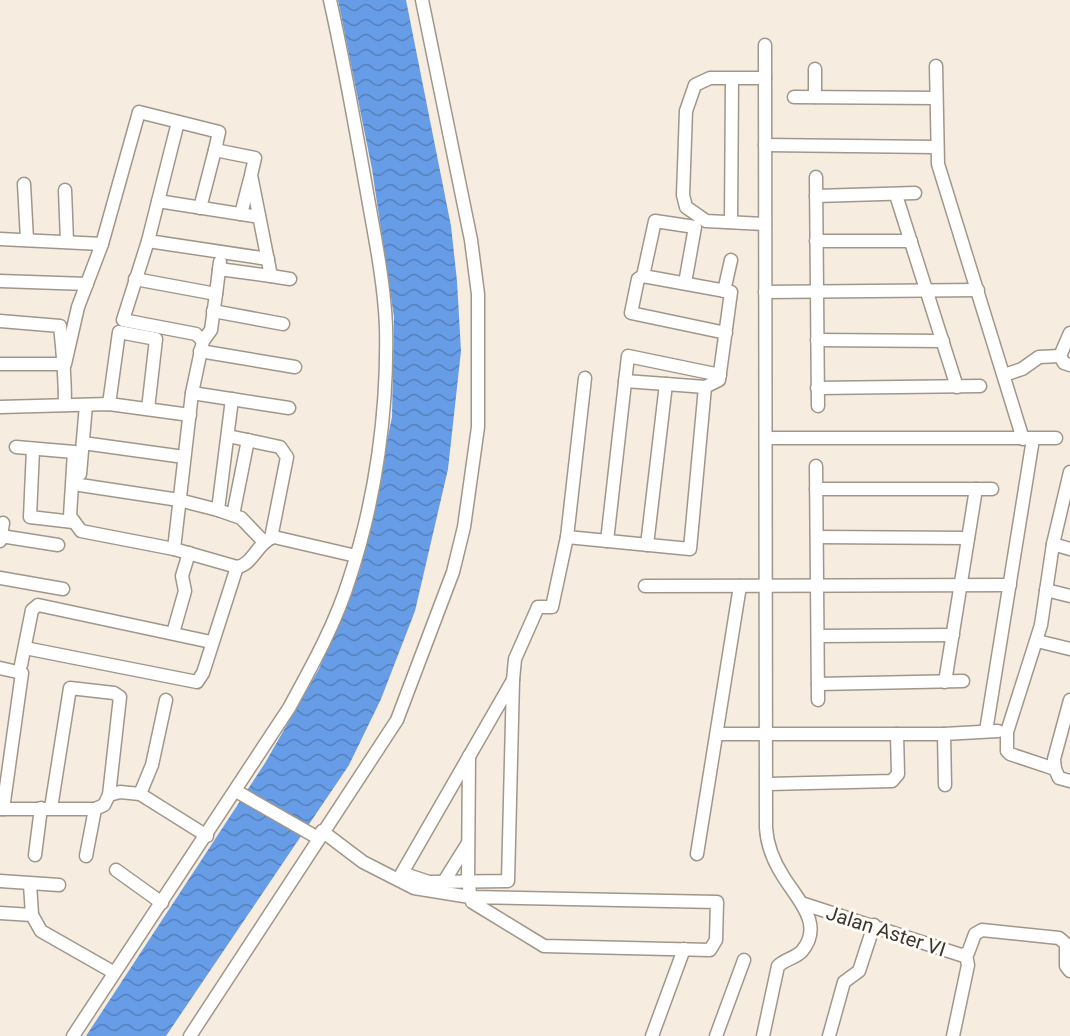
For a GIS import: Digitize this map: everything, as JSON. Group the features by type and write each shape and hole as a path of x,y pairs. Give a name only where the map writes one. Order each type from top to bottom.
{"street":[{"path":"73,1036 113,972 207,836 289,708 313,663 350,578 356,556 378,458 384,399 386,327 376,244 330,0"},
{"path":"190,1036 397,720 453,572 464,527 478,427 479,329 474,261 422,0"},
{"path":"763,1036 778,966 798,954 806,944 809,922 804,904 783,878 769,843 766,828 768,784 765,45"},
{"path":"717,734 944,734 992,731 1028,439 1004,375 946,193 935,147 936,66"},
{"path":"814,69 815,98"},
{"path":"765,78 710,78 699,81 688,100 683,195 686,207 706,221 765,224"},
{"path":"731,222 732,79"},
{"path":"794,97 936,98"},
{"path":"65,364 78,307 102,244 139,112 219,132 200,208"},
{"path":"109,404 121,326 148,241 178,122"},
{"path":"765,145 935,147"},
{"path":"215,150 255,158 241,214"},
{"path":"251,175 271,276"},
{"path":"816,177 818,406"},
{"path":"24,184 27,240"},
{"path":"65,190 67,242"},
{"path":"816,196 915,193"},
{"path":"896,195 957,387"},
{"path":"158,201 259,217"},
{"path":"685,283 695,227 655,221 643,276 639,279 631,313 726,333"},
{"path":"0,239 102,244"},
{"path":"148,241 268,259"},
{"path":"816,241 911,241"},
{"path":"174,549 192,393 201,346 211,330 222,252"},
{"path":"724,291 730,260"},
{"path":"219,269 290,279"},
{"path":"625,381 705,387 719,380 720,375 731,292 643,276"},
{"path":"135,279 216,294"},
{"path":"0,280 87,284"},
{"path":"765,292 978,290"},
{"path":"213,311 283,324"},
{"path":"0,321 58,324 65,364 65,405"},
{"path":"121,326 196,334 201,346"},
{"path":"121,326 156,339 148,409"},
{"path":"1059,356 1070,333"},
{"path":"817,340 943,341"},
{"path":"201,346 295,367"},
{"path":"607,541 628,356 720,375"},
{"path":"1004,375 1022,369 1039,357 1059,356"},
{"path":"1059,356 1064,363 1070,365"},
{"path":"0,364 65,364"},
{"path":"513,680 402,873 429,882 508,881 515,659 538,606 552,607 567,537 585,378"},
{"path":"647,544 666,384"},
{"path":"818,388 980,386"},
{"path":"567,537 690,549 705,387"},
{"path":"192,393 289,408"},
{"path":"218,510 232,399"},
{"path":"0,407 109,404 190,415"},
{"path":"86,405 70,516 74,524 81,531 174,549 237,567 244,566 268,540 286,454 280,447 228,436"},
{"path":"766,438 1056,438"},
{"path":"233,515 248,440"},
{"path":"16,447 184,457"},
{"path":"33,449 30,517 74,524"},
{"path":"74,524 80,485 80,450"},
{"path":"816,466 818,700"},
{"path":"1055,769 1007,751 1007,732 1037,641 1053,544 1068,480"},
{"path":"80,485 179,500 218,510 233,515 268,540 356,556"},
{"path":"816,489 992,489"},
{"path":"945,682 976,489"},
{"path":"3,523 0,538 58,545"},
{"path":"817,537 968,537"},
{"path":"1053,544 1070,549"},
{"path":"173,633 185,591 182,576 189,553"},
{"path":"25,648 192,682 201,678 237,567"},
{"path":"0,578 63,589"},
{"path":"645,586 1010,585"},
{"path":"697,854 740,586"},
{"path":"1046,590 1070,596"},
{"path":"21,665 32,610 38,605 211,642"},
{"path":"818,636 952,635"},
{"path":"1037,641 1070,649"},
{"path":"0,668 22,673 1,809 46,808 95,809 104,805 109,795 121,699 114,693 70,688 46,808 35,855"},
{"path":"818,684 963,681"},
{"path":"1070,699 1056,751 1055,769 1059,778 1070,781"},
{"path":"140,794 152,765 166,700"},
{"path":"768,784 892,781 898,774 897,734"},
{"path":"944,734 945,785"},
{"path":"236,790 320,835 394,880 414,888 470,897 717,902 716,940 710,950 544,946 472,902 470,897 468,882 469,756"},
{"path":"109,795 120,792 140,794 207,836"},
{"path":"86,856 95,809"},
{"path":"443,883 468,843"},
{"path":"116,870 162,903"},
{"path":"0,881 59,885"},
{"path":"30,884 32,915 41,931 113,972"},
{"name":"Jalan Aster VI","path":"804,904 966,955 978,931 1059,938 1066,944 1066,966 1070,971"},
{"path":"0,913 32,915"},
{"path":"829,1036 844,982 859,971 874,925"},
{"path":"652,1036 684,949"},
{"path":"953,1036 968,965 966,955"},
{"path":"716,1036 744,960"}],"water":[{"path":"338,0 406,0 451,226 461,351 448,469 415,611 381,699 349,765 166,1036 86,1036 265,763 319,669 360,570 392,417 394,317 372,169"}]}
